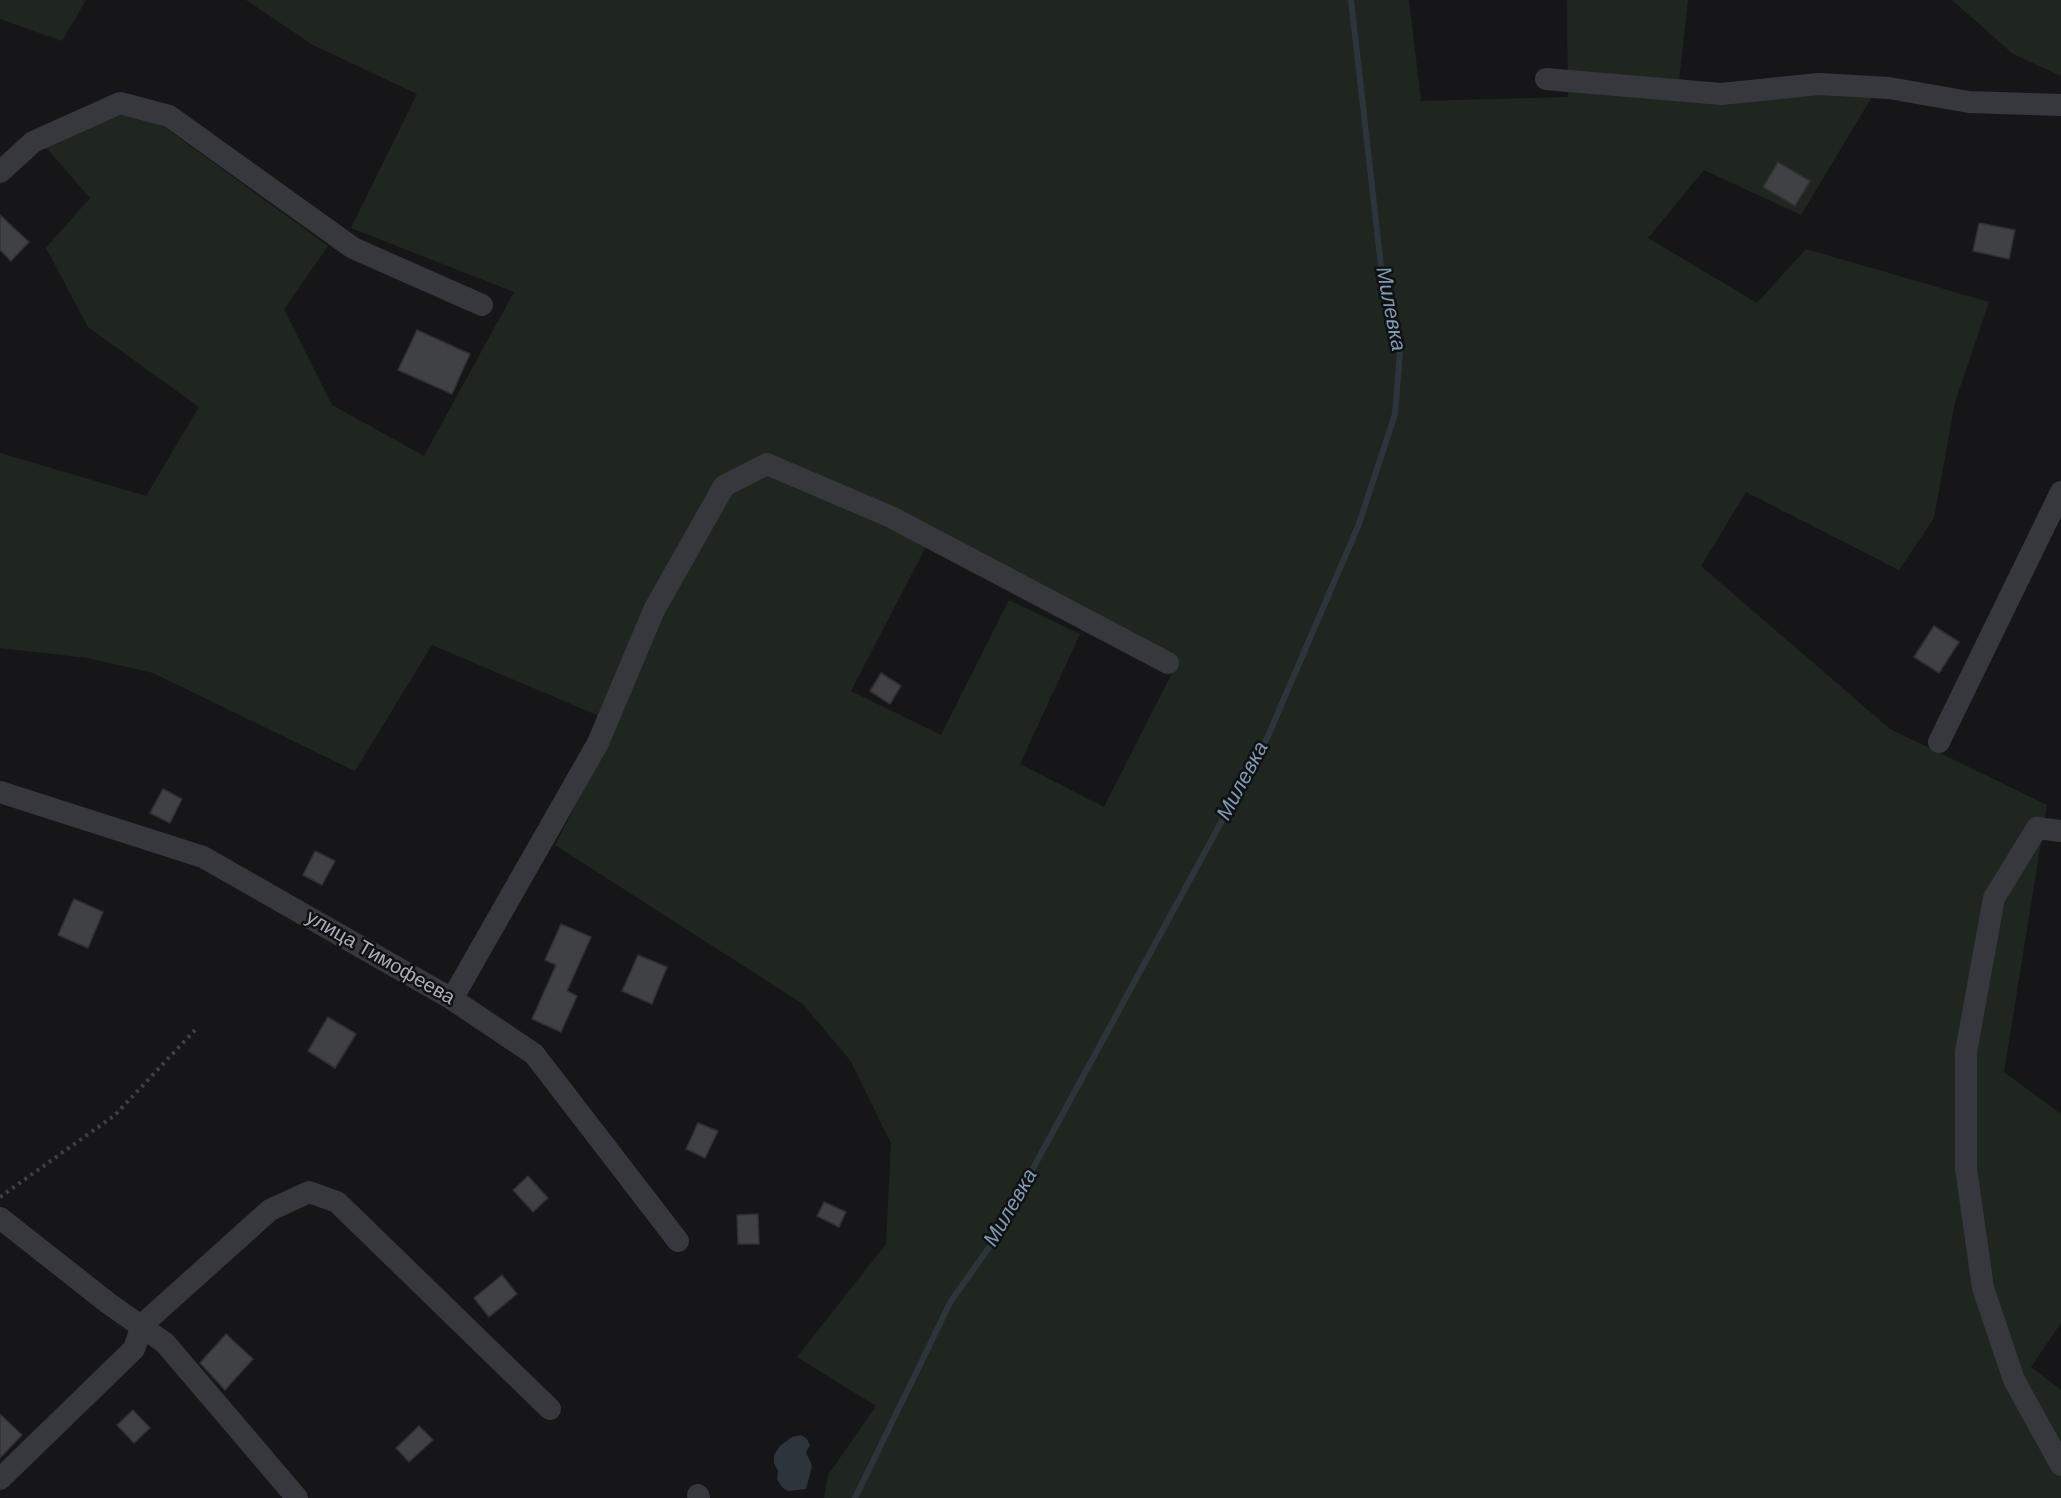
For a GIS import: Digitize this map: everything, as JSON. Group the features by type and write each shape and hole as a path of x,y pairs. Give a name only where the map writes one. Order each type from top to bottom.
{"street":[{"path":"1546,79 1721,94 1820,84 1889,88 1969,102 2061,105"},
{"path":"0,172 33,142 120,103 169,116 352,248 482,305"},
{"path":"452,999 598,743 654,610 724,486 767,464 891,517 1168,663"},
{"path":"1940,742 2061,492"},
{"name":"улица Тимофеева","path":"0,792 203,857 452,999 534,1053 678,1241"},
{"path":"2061,831 2037,828 1994,898 1966,1052 1966,1168 1983,1288 2014,1380 2061,1466"},
{"path":"0,1479 134,1349 142,1325 270,1210 309,1192 337,1202 550,1409"},
{"path":"0,1218 108,1303 165,1343 297,1498"}],"path":[{"path":"0,1197 115,1115 196,1029"}],"shaded area":[{"path":"0,0 86,0 62,41 0,19"},
{"path":"246,0 1409,0 1421,101 1568,97 1567,0 1688,0 1677,99 1818,91 1873,95 1801,215 1704,170 1648,238 1757,303 1806,249 1989,302 1955,402 1934,518 1899,570 1746,492 1701,566 1890,729 2047,805 2004,1072 2061,1114 2061,1323 2031,1367 2061,1390 2061,1498 824,1498 828,1475 876,1406 797,1357 886,1244 891,1143 850,1060 803,1004 555,845 618,724 432,645 355,771 153,673 88,658 0,648 0,453 146,496 199,407 88,327 46,248 90,198 45,146 124,112 160,124 328,246 284,309 332,405 424,456 514,292 351,228 417,94 313,45","holes":["932,535 1178,661 1104,807 1020,764 1080,634 1009,600 941,735 851,691"]},
{"path":"1952,0 2061,0 2061,76 2013,54"},
{"path":"801,1435 810,1445 806,1452 812,1466 806,1489 788,1491 777,1479 778,1471 774,1463 774,1455 780,1446 792,1437"}],"building":[{"path":"1778,162 1810,181 1795,206 1763,187"},
{"path":"0,215 29,242 11,261 0,250"},
{"path":"1979,223 2015,230 2009,259 1973,251"},
{"path":"417,330 470,354 452,394 398,370"},
{"path":"1934,626 1959,642 1939,673 1914,657"},
{"path":"881,673 901,686 890,704 870,691"},
{"path":"163,789 182,799 170,823 150,813"},
{"path":"315,851 335,861 322,885 303,875"},
{"path":"74,899 103,912 88,948 58,935"},
{"path":"561,924 591,937 567,991 577,996 561,1032 532,1019 556,965 545,960"},
{"path":"638,955 667,967 652,1004 622,991"},
{"path":"328,1017 356,1034 335,1068 308,1051"},
{"path":"698,1123 718,1131 705,1158 686,1149"},
{"path":"528,1176 548,1198 533,1212 513,1190"},
{"path":"824,1202 846,1212 839,1227 817,1216"},
{"path":"758,1214 759,1244 738,1244 737,1215"},
{"path":"502,1275 517,1294 489,1317 474,1298"},
{"path":"226,1334 253,1359 225,1390 200,1363"},
{"path":"133,1410 150,1428 134,1443 117,1425"},
{"path":"0,1414 22,1435 0,1458"},
{"path":"419,1426 433,1440 409,1462 396,1448"}],"waterway":[{"name":"Милевка","path":"855,1498 951,1301 993,1242 1268,736 1359,524 1395,414 1400,352 1381,266 1351,0"}]}
